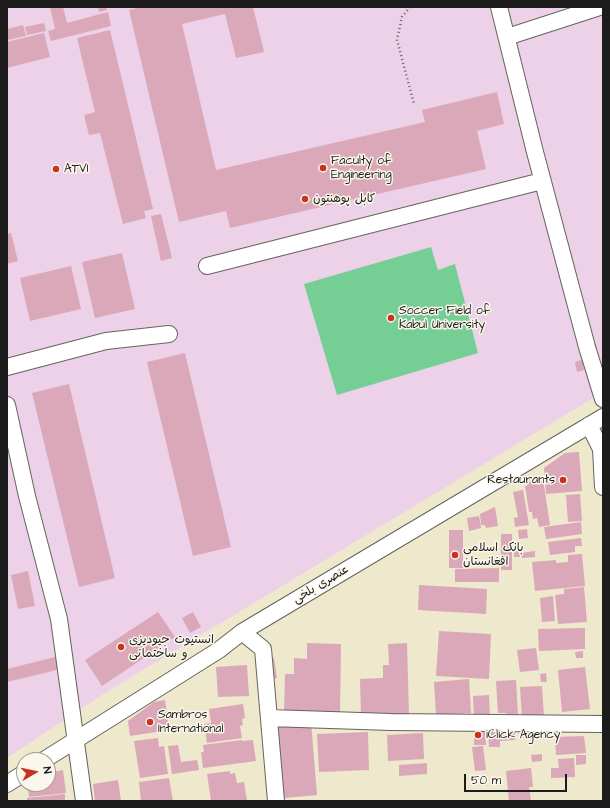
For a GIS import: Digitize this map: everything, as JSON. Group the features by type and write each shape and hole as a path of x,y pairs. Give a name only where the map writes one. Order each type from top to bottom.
{"street":[{"path":"499,7 542,181 587,347 603,398"},
{"path":"507,36 600,7"},
{"path":"207,266 542,181"},
{"path":"7,367 106,341 169,334"},
{"path":"7,405 27,496 59,619 74,740 84,801"},
{"name":"عنصری بلخی","path":"56,752 219,650 242,632 603,417"},
{"path":"589,425 601,449 603,487"},
{"path":"242,632 262,649 276,801"},
{"path":"269,718 391,722 603,724"},
{"path":"7,784 16,778"}],"path":[{"path":"410,7 402,17 397,40 414,104"}],"shaded area":[{"name":"کابل پوهنتون","path":"7,7 603,7 603,392 105,693 7,758"}],"green space":[{"name":"Soccer Field of Kabul University","path":"431,247 438,270 455,264 478,353 337,395 304,284"}],"building":[{"path":"50,7 63,7 67,23 108,12 111,26 51,41 48,31 55,29"},
{"path":"98,7 106,7 107,10 99,12"},
{"path":"142,7 253,7 264,52 236,58 225,14 182,24 216,170 425,122 422,110 497,92 504,124 477,131 486,169 230,228 226,211 179,222 129,10"},
{"path":"44,23 46,31 27,35 25,27"},
{"path":"23,25 26,36 7,40 7,29"},
{"path":"110,30 153,209 144,211 146,218 123,224 100,133 89,135 84,115 95,112 77,38"},
{"path":"44,33 50,57 7,68 7,42"},
{"path":"161,214 172,258 161,261 151,216"},
{"path":"11,233 18,261 7,264 7,234"},
{"path":"122,253 135,309 95,318 82,262"},
{"path":"71,266 81,309 30,321 20,278"},
{"path":"185,353 231,547 193,556 147,362"},
{"path":"582,360 584,370 577,372 575,362"},
{"path":"69,384 115,578 79,587 32,393"},
{"name":"Restaurants","path":"579,452 582,491 546,494 544,468 565,453"},
{"path":"543,479 550,525 539,527 537,518 533,519 532,512 529,512 525,486 527,486 527,482"},
{"path":"523,490 529,525 515,527 514,518 518,517 513,492"},
{"path":"580,494 582,521 568,522 566,495"},
{"path":"495,507 498,526 486,528 485,525 481,525 480,514"},
{"path":"479,516 481,528 469,531 467,518"},
{"path":"581,522 582,534 546,539 544,527"},
{"path":"527,529 528,538 519,539 518,530"},
{"path":"449,530 463,530 463,568 449,568"},
{"path":"501,534 512,534 512,570 501,570"},
{"path":"581,538 582,546 575,546 575,552 550,555 548,542"},
{"path":"514,542 520,542 520,557 514,557"},
{"path":"535,551 535,557 522,558 521,553"},
{"path":"582,554 585,586 535,591 532,562 556,560 556,563 568,562 568,555"},
{"path":"499,568 499,582 455,582 455,569"},
{"path":"28,571 35,606 18,609 11,575"},
{"path":"419,585 487,589 486,614 418,610"},
{"path":"584,587 587,622 558,624 555,595 564,594 564,589"},
{"path":"553,596 555,621 542,622 540,598"},
{"path":"158,612 175,637 102,686 85,660"},
{"path":"193,612 201,627 190,633 182,618"},
{"path":"585,628 585,649 539,651 538,629"},
{"path":"439,631 491,634 489,679 436,676"},
{"path":"307,643 341,644 340,715 284,714 285,674 294,674 294,658 307,659"},
{"path":"407,643 409,715 361,716 360,679 383,678 383,665 389,665 388,644"},
{"path":"536,648 539,670 520,672 517,650"},
{"path":"583,651 583,658 576,658 575,652"},
{"path":"59,656 61,669 7,682 7,669"},
{"path":"274,658 277,678 270,680 267,659"},
{"path":"247,665 249,696 218,697 216,667"},
{"path":"585,667 590,709 562,712 558,670"},
{"path":"546,673 547,682 541,682 540,674"},
{"path":"469,679 471,713 436,715 434,682"},
{"path":"516,680 518,714 506,715 506,713 498,713 496,681"},
{"path":"542,686 544,717 522,719 520,687"},
{"path":"489,695 490,716 474,717 473,696"},
{"path":"165,700 169,730 130,736 128,721 154,702"},
{"path":"243,704 245,718 242,719 243,725 240,726 242,738 207,743 204,724 211,723 209,709"},
{"path":"311,722 317,795 284,798 278,725"},
{"path":"515,728 515,740 500,741 500,747 489,747 488,729"},
{"path":"485,730 486,745 474,745 474,731"},
{"path":"368,732 369,770 319,772 317,734"},
{"path":"423,733 424,759 388,761 387,735"},
{"path":"584,736 586,753 556,755 555,737"},
{"path":"158,738 159,747 164,746 168,774 140,778 134,741"},
{"path":"253,740 256,761 203,768 201,752 204,752 203,745"},
{"path":"178,745 181,762 197,760 199,770 172,774 168,746"},
{"path":"483,746 486,770 475,771 472,747"},
{"path":"542,754 542,761 532,762 531,755"},
{"path":"576,755 586,755 586,764 576,765"},
{"path":"574,758 575,777 551,778 551,768 559,768 558,759"},
{"path":"427,763 427,774 399,776 399,765"},
{"path":"531,768 533,787 529,787 531,801 509,801 506,771"},
{"path":"63,770 66,793 29,797 29,792 56,792 56,771"},
{"path":"230,771 230,774 235,773 237,783 244,782 247,801 211,801 207,774"},
{"path":"169,778 173,801 141,801 139,782"},
{"path":"118,780 121,801 95,801 93,784"},
{"path":"65,794 65,801 27,801 27,798"}],"place":[{"name":"Faculty of Engineering","path":"323,168"},
{"name":"ATVI","path":"56,169"},
{"name":"کابل پوهنتون","path":"305,199"},
{"name":"Soccer Field of Kabul University","path":"391,318"},
{"name":"Restaurants","path":"563,480"},
{"name":"بانک اسلامی افغانستان","path":"455,555"},
{"name":"انستیوت جیودیزی و ساختمانی","path":"121,647"},
{"name":"Sambros International","path":"150,722"},
{"name":"iClick Agency","path":"478,735"}]}
